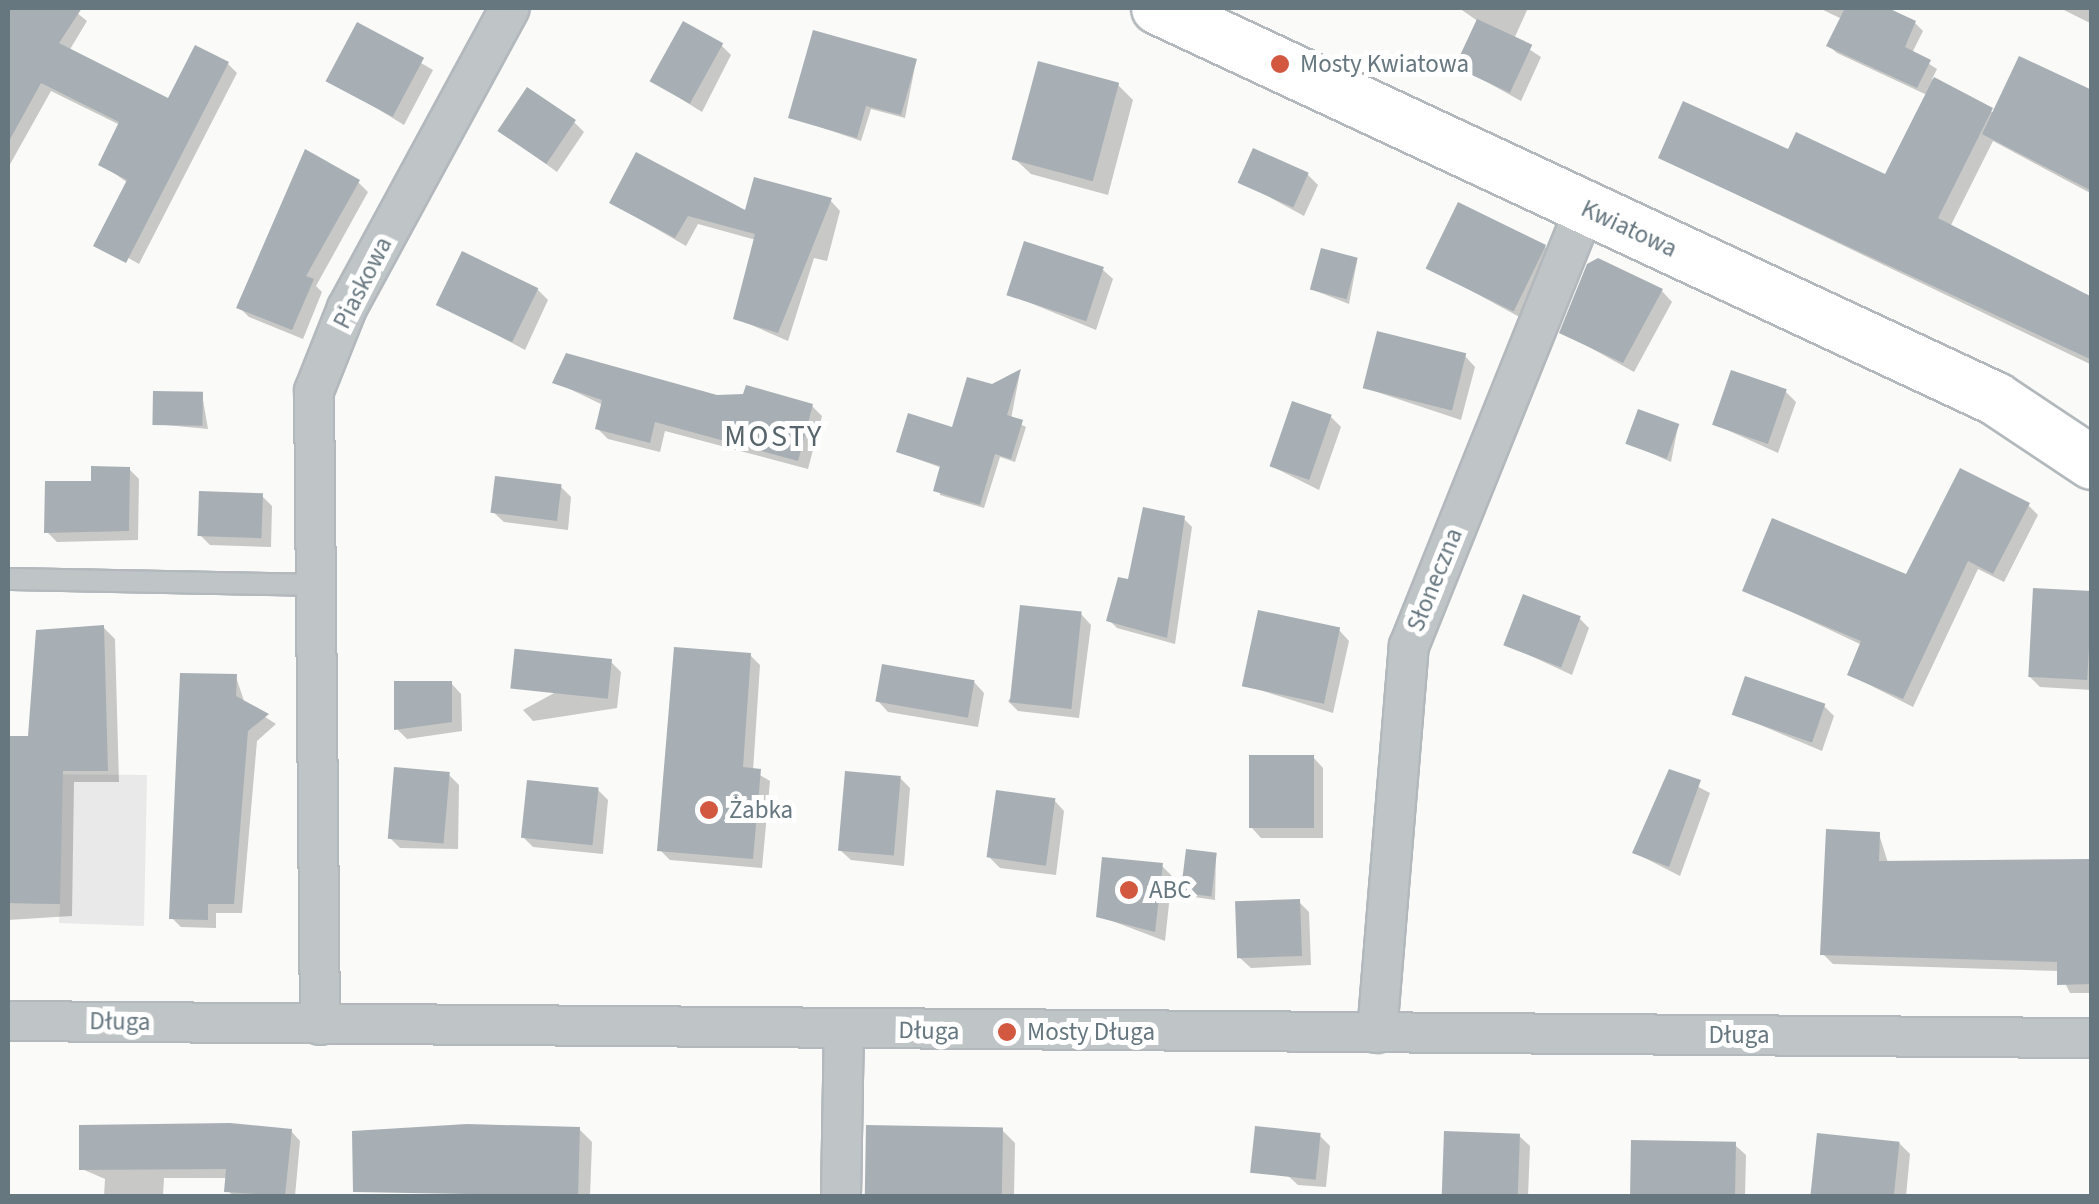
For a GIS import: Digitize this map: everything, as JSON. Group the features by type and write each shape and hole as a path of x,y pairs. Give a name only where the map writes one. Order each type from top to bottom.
{"main road":[{"name":"Kwiatowa","path":"1158,8 1219,20 1585,209 1996,399 2092,463"}],"street":[{"name":"Piaskowa","path":"320,1026 310,585 314,391 347,308 510,8"},
{"name":"Słoneczna","path":"1377,1033 1408,646 1585,209"},
{"name":"Długa","path":"8,1021 2092,1038"},
{"path":"840,1196 844,1030"}],"lane":[{"path":"8,579 310,585"}],"shaded area":[{"path":"8,774 147,775 144,926 59,923 60,904 9,903 8,912"}],"building":[{"path":"8,8 82,8 59,43 168,98 195,45 229,62 126,263 93,246 127,180 98,165 119,122 41,83 8,143"},
{"path":"1845,8 1888,8 1916,21 1905,47 1931,60 1917,88 1826,46"},
{"path":"1477,19 1532,45 1510,93 1455,67"},
{"path":"683,21 723,43 690,104 650,81"},
{"path":"357,22 424,58 393,117 326,81"},
{"path":"813,30 917,59 901,115 866,106 857,138 788,118"},
{"path":"2019,56 2092,90 2092,191 1982,134"},
{"path":"1038,61 1119,83 1093,181 1012,160"},
{"path":"1934,77 1993,108 1938,218 2092,297 2092,360 1658,158 1683,101 1788,149 1796,132 1885,174"},
{"path":"527,87 576,120 546,164 497,131"},
{"path":"1253,148 1309,173 1293,208 1238,183"},
{"path":"305,149 360,180 306,276 314,279 292,330 236,308"},
{"path":"636,152 745,210 754,177 832,198 778,333 733,319 755,234 688,216 675,238 609,203"},
{"path":"1458,202 1546,245 1514,311 1426,269"},
{"path":"1024,241 1104,267 1086,321 1006,295"},
{"path":"1321,248 1358,258 1347,299 1310,290"},
{"path":"462,251 538,288 512,342 436,305"},
{"path":"1598,258 1663,289 1623,363 1559,333 1587,264"},
{"path":"1377,331 1466,353 1452,411 1363,388"},
{"path":"566,353 717,395 743,394 746,385 813,404 798,461 655,422 650,443 595,429 602,400 552,383"},
{"path":"1021,369 1007,415 1023,420 1011,459 995,454 980,505 933,491 940,466 896,452 908,413 952,427 967,377 992,384"},
{"path":"1731,370 1787,389 1768,444 1712,425"},
{"path":"153,391 203,392 202,426 152,425"},
{"path":"1292,401 1332,415 1309,480 1270,466"},
{"path":"1638,409 1679,424 1667,459 1625,444"},
{"path":"91,466 130,467 129,531 44,533 45,481 91,481"},
{"path":"1960,468 2030,503 1993,574 1968,561 1903,699 1847,675 1861,641 1742,591 1772,518 1906,574"},
{"path":"495,476 562,484 557,521 490,513"},
{"path":"199,491 263,493 261,538 197,536"},
{"path":"1143,507 1185,516 1167,638 1106,621 1118,577 1128,579"},
{"path":"2033,588 2092,591 2087,680 2028,677"},
{"path":"1523,594 1581,616 1561,668 1503,645"},
{"path":"1020,605 1082,611 1071,709 1010,702"},
{"path":"1258,610 1340,627 1324,704 1242,686"},
{"path":"104,625 108,771 63,771 60,904 8,903 8,736 28,736 36,630"},
{"path":"674,647 751,653 743,767 761,769 753,859 657,851"},
{"path":"515,649 612,659 608,699 510,689"},
{"path":"882,664 975,680 968,718 875,701"},
{"path":"180,673 237,674 236,696 269,714 248,731 234,904 208,904 208,920 169,919"},
{"path":"1745,676 1825,704 1812,742 1732,715"},
{"path":"394,681 452,681 452,722 394,730"},
{"path":"1249,755 1314,755 1314,828 1249,828"},
{"path":"394,767 450,772 444,844 388,839"},
{"path":"1669,769 1701,780 1669,867 1632,853"},
{"path":"845,771 901,776 894,856 838,851"},
{"path":"527,780 599,788 593,845 521,838"},
{"path":"996,790 1055,798 1046,866 987,857"},
{"path":"1826,829 1880,832 1879,861 2092,859 2092,984 2057,985 2057,962 1820,955"},
{"path":"1186,849 1217,853 1211,896 1181,893"},
{"name":"ABC","path":"1102,857 1163,863 1155,932 1096,917"},
{"path":"1300,899 1302,956 1237,958 1235,901"},
{"path":"230,1123 292,1129 285,1196 224,1192 226,1169 79,1170 79,1125"},
{"path":"467,1124 580,1127 578,1196 353,1192 352,1131"},
{"path":"866,1125 1003,1127 1002,1196 865,1196"},
{"path":"1255,1126 1321,1133 1316,1180 1250,1173"},
{"path":"1444,1131 1520,1134 1518,1196 1442,1196"},
{"path":"1817,1133 1900,1142 1894,1196 1810,1196"},
{"path":"1631,1140 1736,1142 1735,1196 1630,1196"}],"place":[{"name":"Mosty Kwiatowa","path":"1280,64"},
{"name":"Żabka","path":"709,810"},
{"name":"ABC","path":"1129,890"},
{"name":"Mosty Długa","path":"1007,1032"}],"district":[{"name":"MOSTY","path":"774,437"}]}
